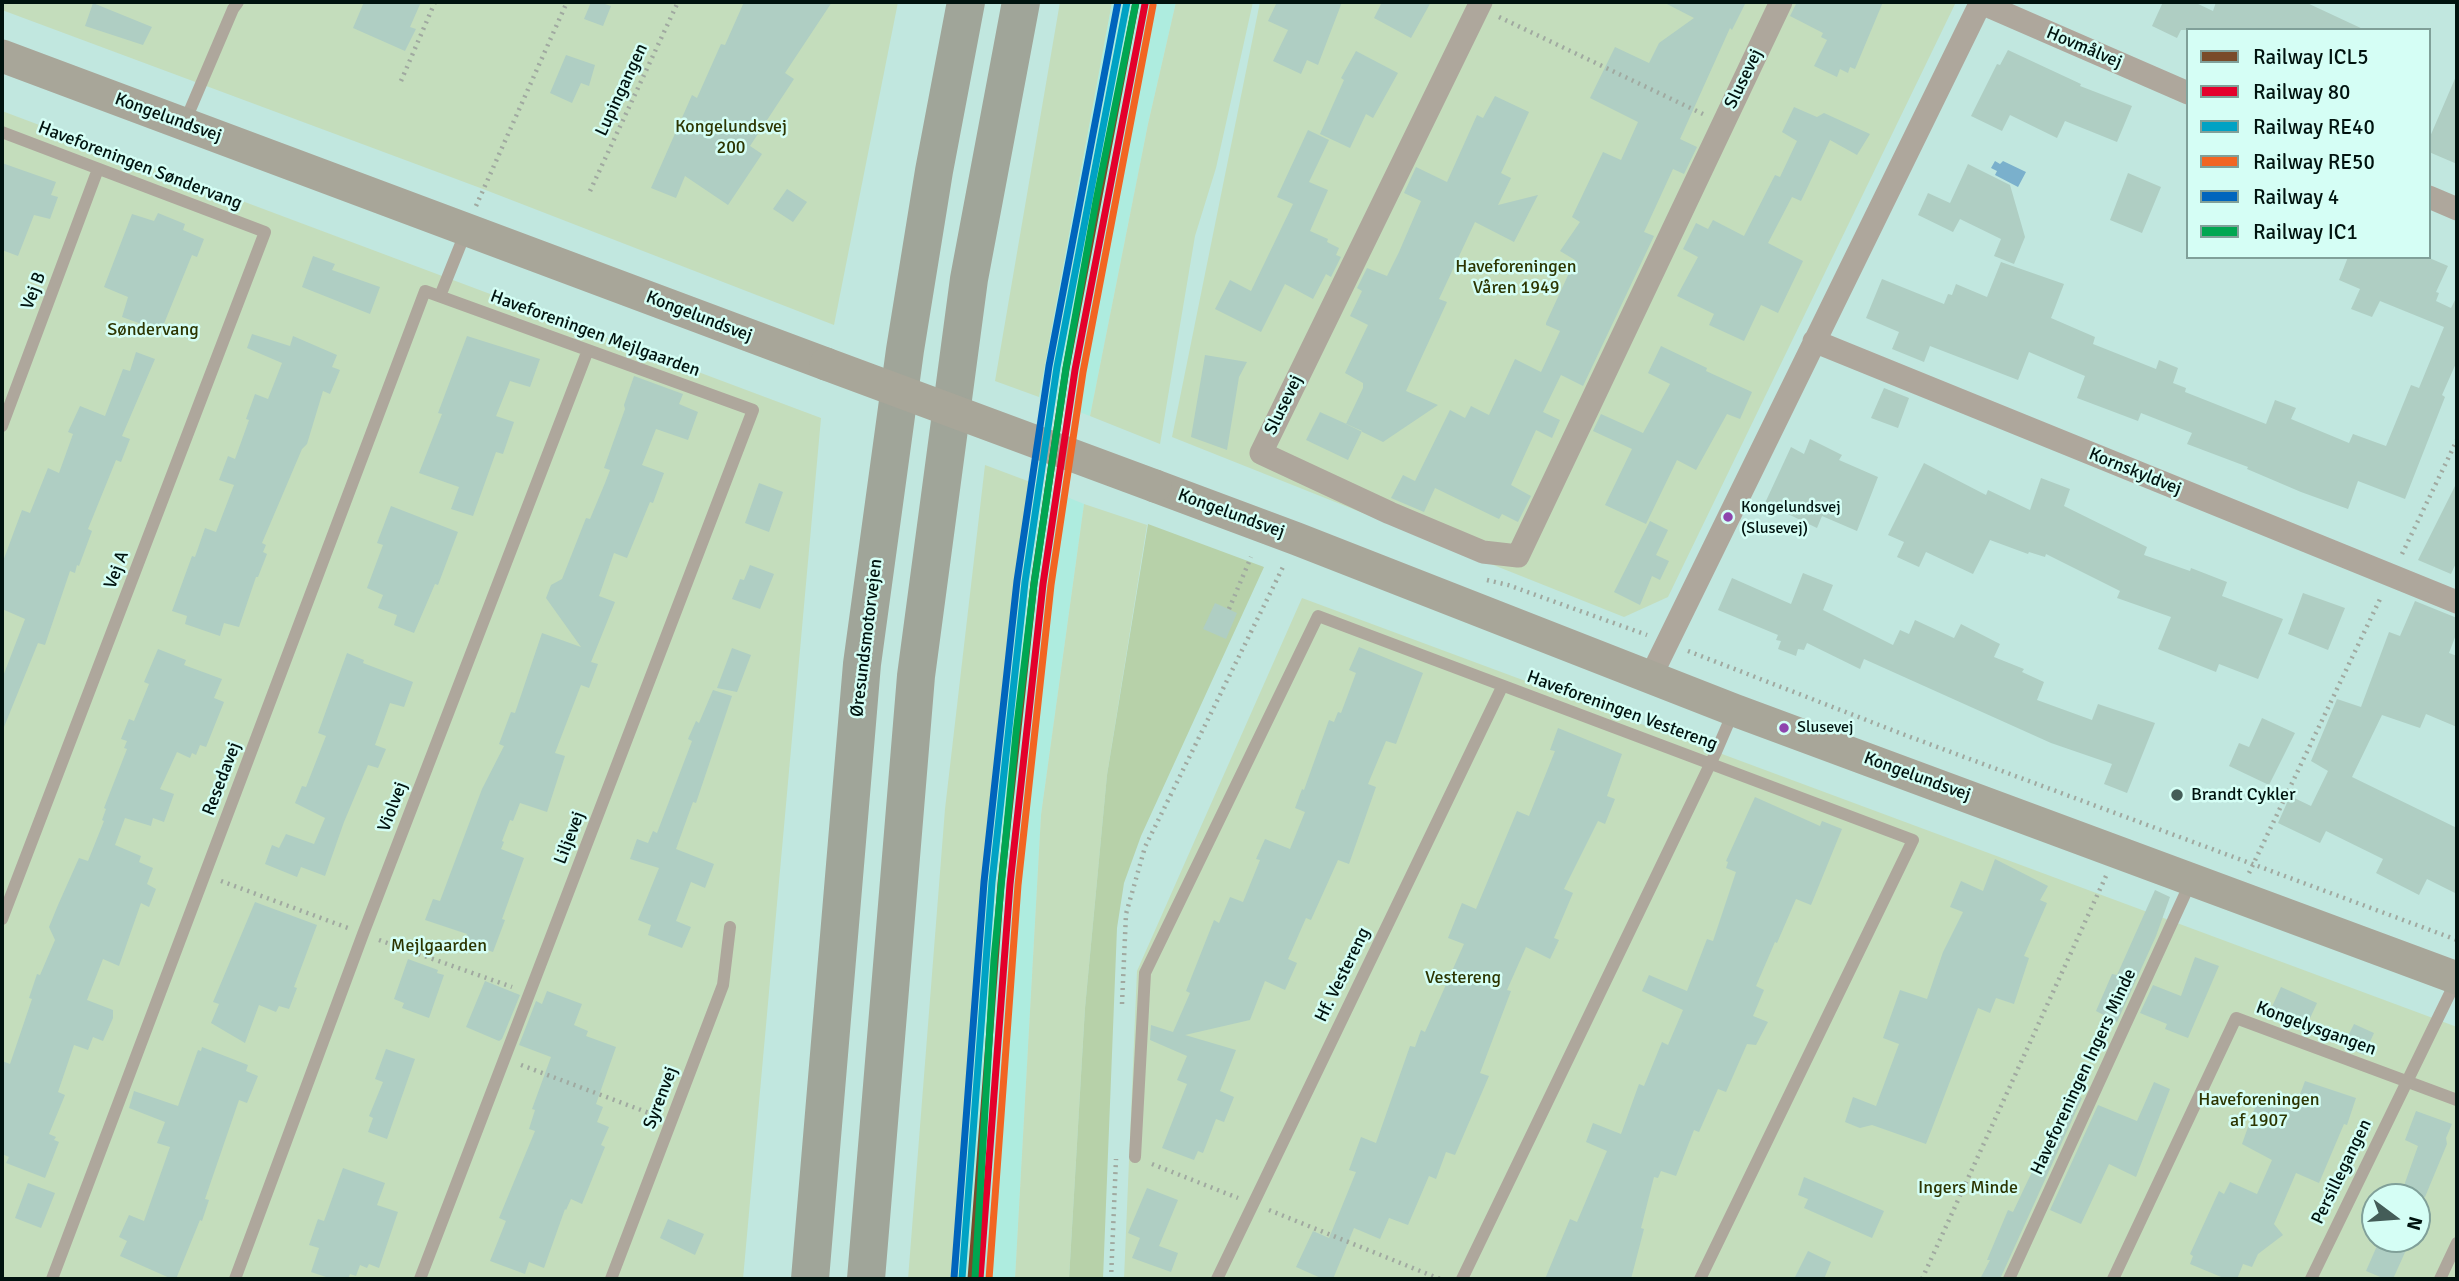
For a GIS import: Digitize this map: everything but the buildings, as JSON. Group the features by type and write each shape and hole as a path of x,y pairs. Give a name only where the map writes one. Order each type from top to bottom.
{"highway":[{"name":"Øresundsmotorvejen","path":"810,1279 862,664 905,350 934,171 967,2"},
{"path":"866,1279 920,648 969,279 1021,2"}],"street":[{"name":"Slusevej","path":"1476,3 1261,453 1390,513 1483,552 1518,556 1781,2"},
{"name":"Hovmålvej","path":"1981,2 2186,92"},
{"path":"1650,678 1981,2"},
{"name":"Kongelundsvej","path":"2,56 1297,539 1734,710 2457,978"},
{"path":"2431,198 2457,209"},
{"name":"Kornskyldvej","path":"1814,341 2457,602"}],"lane":[{"path":"184,124 238,2"},
{"name":"Haveforeningen Søndervang","path":"2,132 265,232"},
{"name":"Vej B","path":"2,426 98,169"},
{"path":"440,296 466,230"},
{"name":"Vej A","path":"2,919 265,232"},
{"name":"Haveforeningen Mejlgaarden","path":"425,291 752,410"},
{"name":"Resedavej","path":"52,1279 425,291"},
{"name":"Violvej","path":"235,1279 368,921 588,350"},
{"name":"Liljevej","path":"420,1279 752,410"},
{"name":"Haveforeningen Vestereng","path":"1135,1157 1145,973 1318,616 1913,840 1700,1279"},
{"name":"Hf. Vestereng","path":"1217,1279 1502,687"},
{"path":"1462,1279 1734,710"},
{"name":"Haveforeningen Ingers Minde","path":"2009,1279 2192,879"},
{"name":"Syrenvej","path":"611,1279 723,985 730,927"},
{"name":"Persillegangen","path":"2311,1279 2457,978"},
{"name":"Kongelysgangen","path":"2113,1279 2236,1018 2457,1100"},
{"path":"2440,1279 2457,1243"}],"path":[{"path":"401,81 435,2"},
{"path":"466,230 567,2"},
{"name":"Lupingangen","path":"590,191 678,2"},
{"path":"1476,3 1723,124"},
{"path":"2238,896 2457,440"},
{"path":"1229,609 1251,556"},
{"path":"1496,617 1518,556"},
{"path":"1485,580 1508,585 1667,642 1905,735 2457,940"},
{"path":"1922,1279 2117,851"},
{"path":"503,1059 671,1121"},
{"path":"1135,1157 1440,1279"}],"shaded area":[{"path":"1112,2 1176,2 1148,124 1090,416 1039,397"},
{"path":"1033,483 1084,504 1041,815 1015,1279 957,1279 979,918"},
{"path":"1148,524 1264,567 1141,836 1124,883 1117,928 1103,1279 1069,1279 1085,1008 1107,775"}],"green space":[{"name":"Kongelundsvej 200","path":"2,2 898,2 834,325 483,189 2,10"},
{"path":"1060,2 1112,2 1039,397 995,381"},
{"path":"1176,2 1253,2 1216,168 1195,236 1160,444 1090,416 1148,124"},
{"name":"Haveforeningen Våren 1949","path":"1260,2 1956,2 1668,597 1624,617 1172,437"},
{"name":"Mejlgaarden","path":"2,111 821,418 743,1279 2,1279"},
{"path":"985,465 1033,483 979,918 957,1279 908,1279 945,809"},
{"path":"1084,504 1147,525 1107,775 1085,1008 1069,1279 1015,1279 1041,815"},
{"name":"Vestereng","path":"1302,598 2457,1027 2457,1279 1124,1279 1137,971"}],"water":[{"path":"1995,161 2000,164 2003,161 2026,172 2018,187 1995,175 1997,171 1991,168"}],"rail line":[{"name":"4","path":"954,1278 984,882 1017,581 1049,366 1118,2"},
{"name":"RE40","path":"962,1278 992,882 1025,582 1057,367 1127,2"},
{"name":"ICL5","path":"971,1279 1001,883 1034,583 1066,369 1136,2"},
{"name":"IC1","path":"975,1278 994,959 1034,584 1066,368 1136,2"},
{"name":"80","path":"980,1279 1010,884 1043,584 1075,370 1145,4"},
{"name":"RE50","path":"989,1279 1018,885 1051,585 1083,372 1153,5"}],"place":[{"name":"Kongelundsvej (Slusevej)","path":"1728,517"},
{"name":"Slusevej","path":"1784,728"},
{"name":"Brandt Cykler","path":"2177,795"}],"park label":[{"name":"Søndervang","path":"153,330"},
{"name":"Haveforeningen af 1907","path":"2259,1110"},
{"name":"Ingers Minde","path":"1968,1188"}]}
